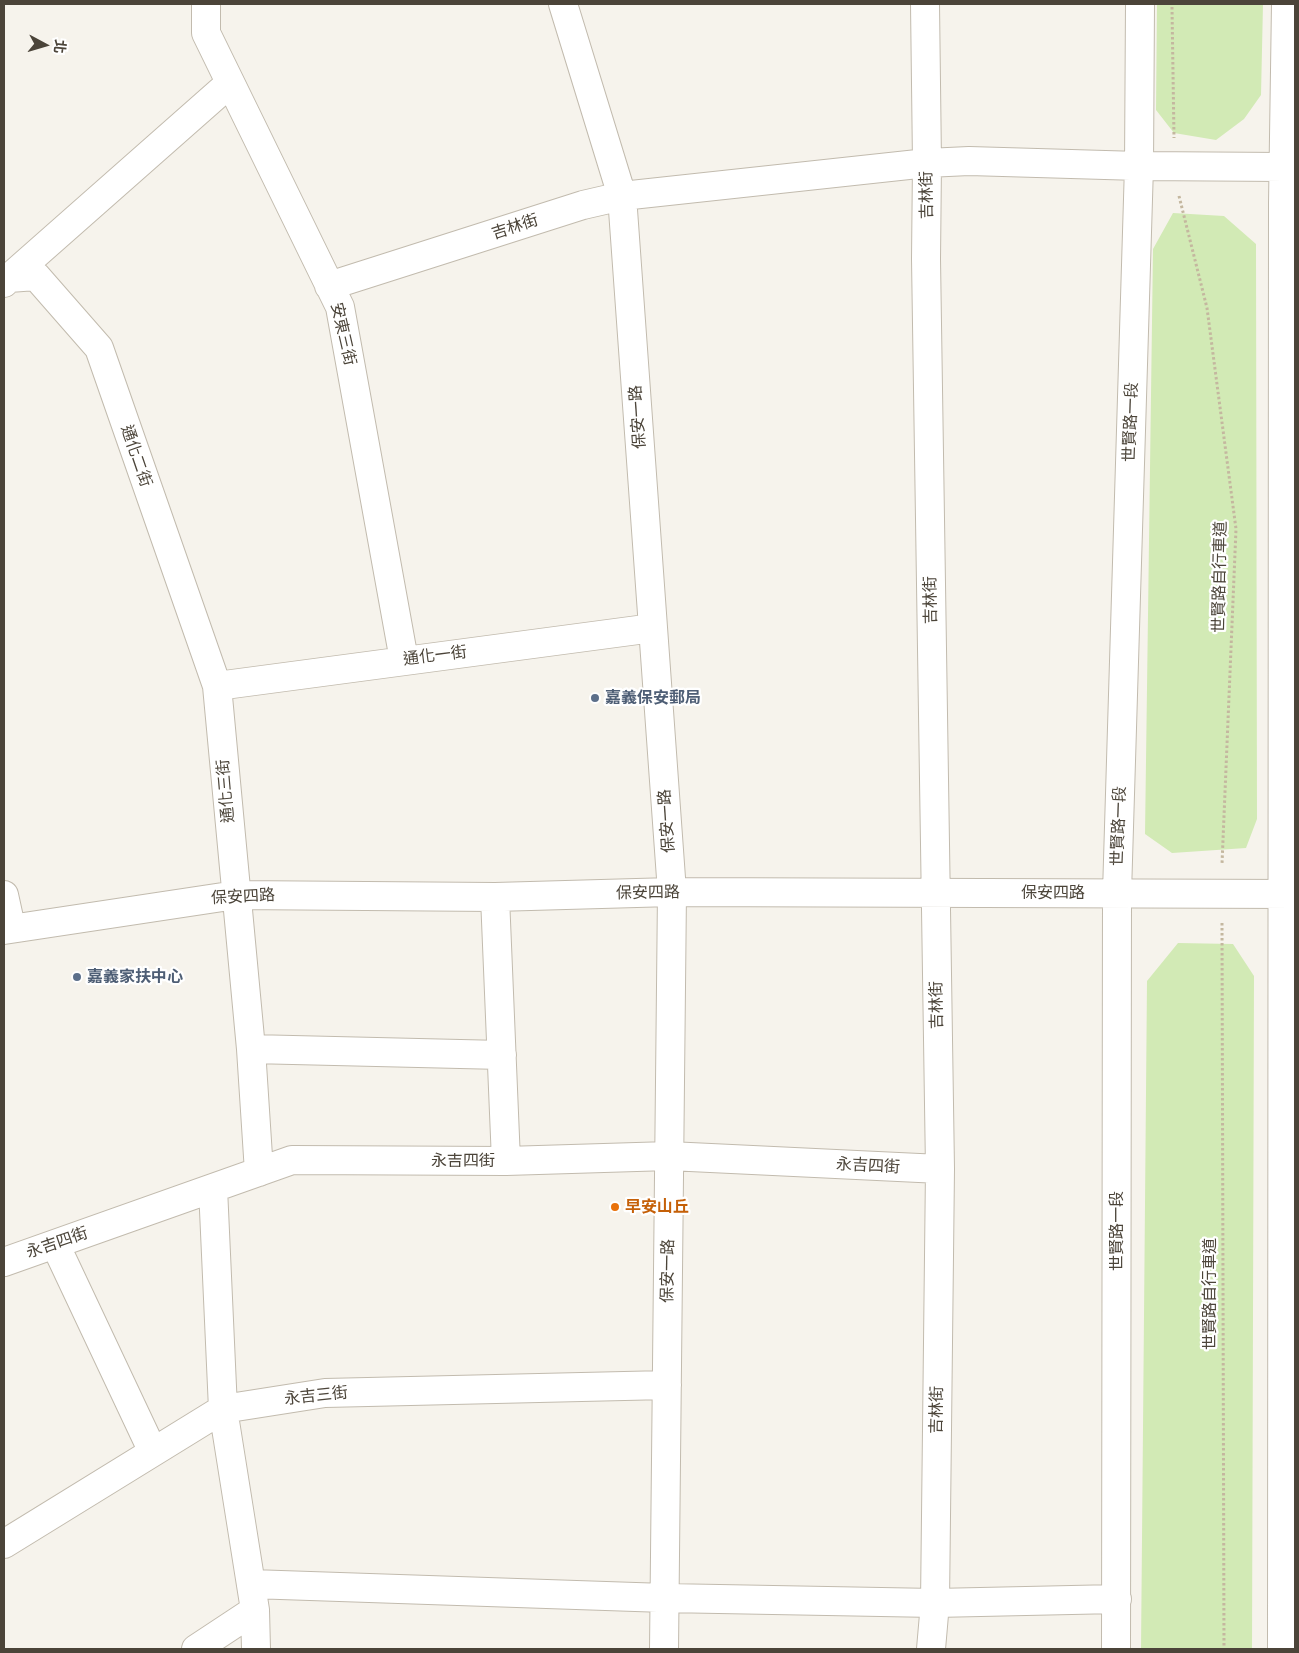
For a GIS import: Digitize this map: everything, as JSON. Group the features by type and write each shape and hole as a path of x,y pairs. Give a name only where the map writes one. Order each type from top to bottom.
{"street":[{"name":"安東三街","path":"206,4 206,33 340,307 404,660"},
{"name":"保安一路","path":"563,4 622,196 672,892 664,1649"},
{"path":"926,4 927,163 968,160 1139,166 1284,167"},
{"name":"世賢路一段","path":"1116,1649 1117,893 1139,166 1140,4"},
{"path":"1282,1649 1290,894 1284,167 1286,4"},
{"path":"6,280 230,83"},
{"name":"吉林街","path":"329,286 583,205 622,196 927,163 926,260 940,1169 935,1603 931,1649"},
{"name":"通化二街","path":"6,280 36,276 99,348 217,686"},
{"name":"通化一街","path":"217,686 653,628"},
{"name":"通化三街","path":"217,686 251,1049 259,1172"},
{"name":"保安四路","path":"8,928 236,895 496,897 672,892 1290,894"},
{"path":"4,895 8,928"},
{"path":"496,897 506,1161"},
{"path":"251,1049 502,1055"},
{"name":"永吉四街","path":"4,1262 292,1160 506,1161 670,1156 940,1169"},
{"path":"213,1188 223,1409 255,1610 256,1649"},
{"path":"54,1244 153,1452"},
{"name":"永吉三街","path":"4,1544 223,1409 324,1393 667,1386"},
{"path":"251,1584 665,1598 935,1603 1117,1599"},
{"path":"196,1649 255,1610"}],"path":[{"path":"1172,4 1174,133"},
{"name":"世賢路自行車道","path":"1184,221 1207,308 1236,529 1222,848"},
{"name":"世賢路自行車道","path":"1222,939 1224,1649"}],"green space":[{"path":"1157,4 1263,4 1261,95 1244,119 1216,140 1174,133 1156,110"},
{"path":"1173,213 1224,216 1256,244 1257,819 1246,848 1172,853 1145,834 1153,249"},
{"path":"1178,943 1233,944 1254,976 1252,1649 1141,1649 1147,981"}],"place":[{"name":"嘉義保安郵局","path":"595,698"},
{"name":"嘉義家扶中心","path":"77,977"},
{"name":"早安山丘","path":"615,1207"}]}
